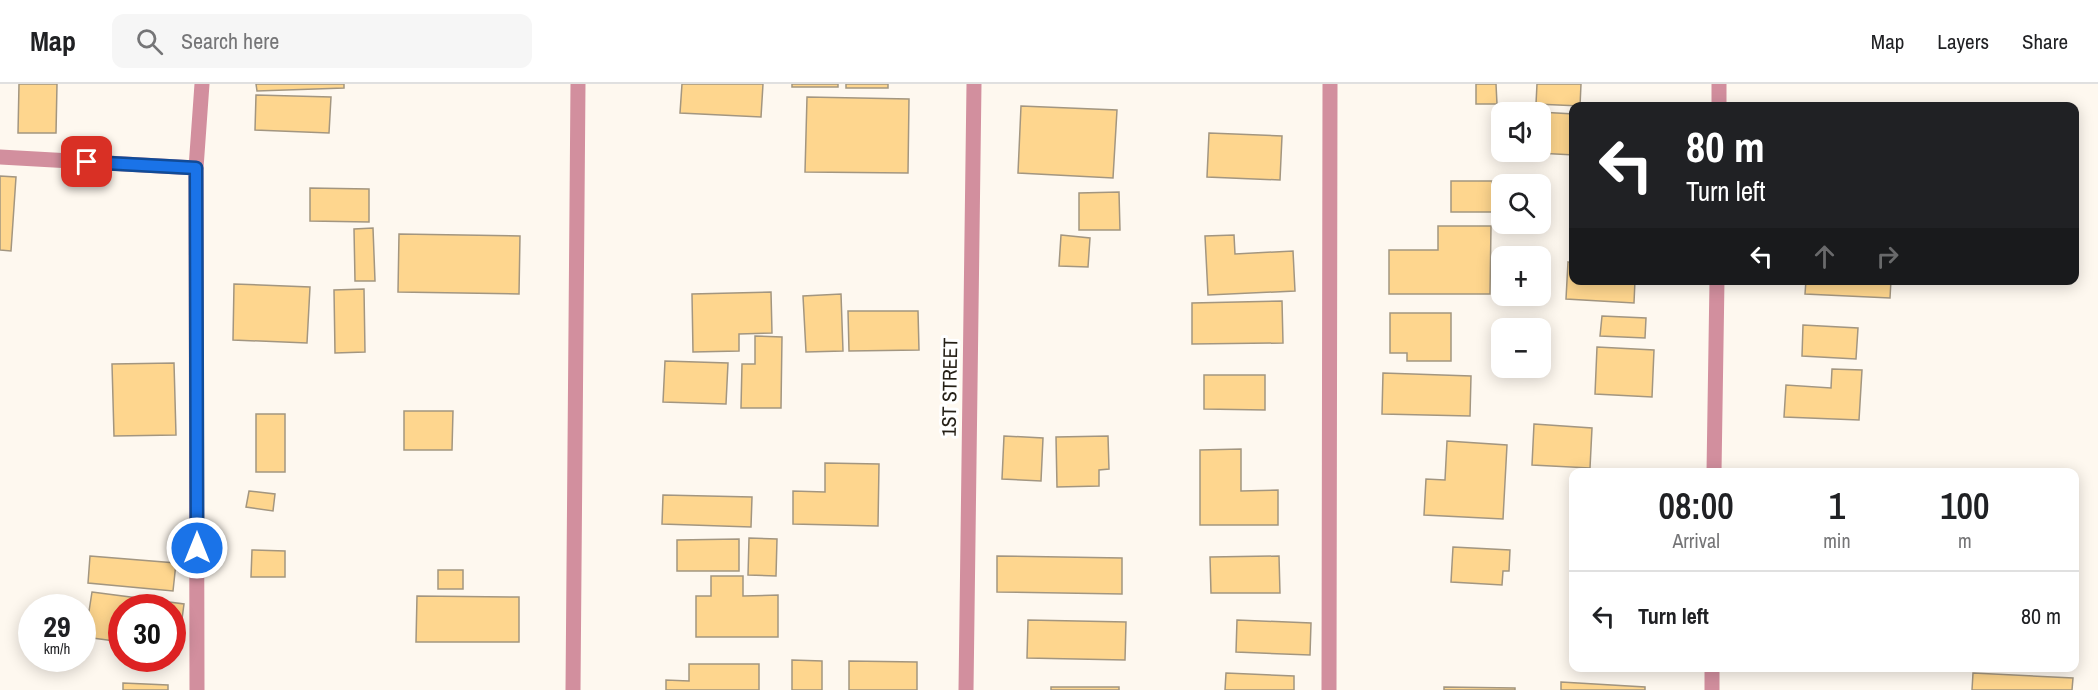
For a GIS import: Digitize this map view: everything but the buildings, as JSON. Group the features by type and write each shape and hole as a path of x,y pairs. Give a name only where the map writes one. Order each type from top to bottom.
{"street":[{"path":"197,690 196,168 202,84"},
{"path":"573,690 578,84"},
{"name":"1ST STREET","path":"966,690 974,84"},
{"path":"1329,690 1330,84"},
{"path":"1719,84 1719,102"},
{"path":"0,157 196,168"},
{"path":"1714,468 1717,285"},
{"path":"1712,672 1712,690"}],"route":[{"path":"87,162 196,168 197,548"}]}
